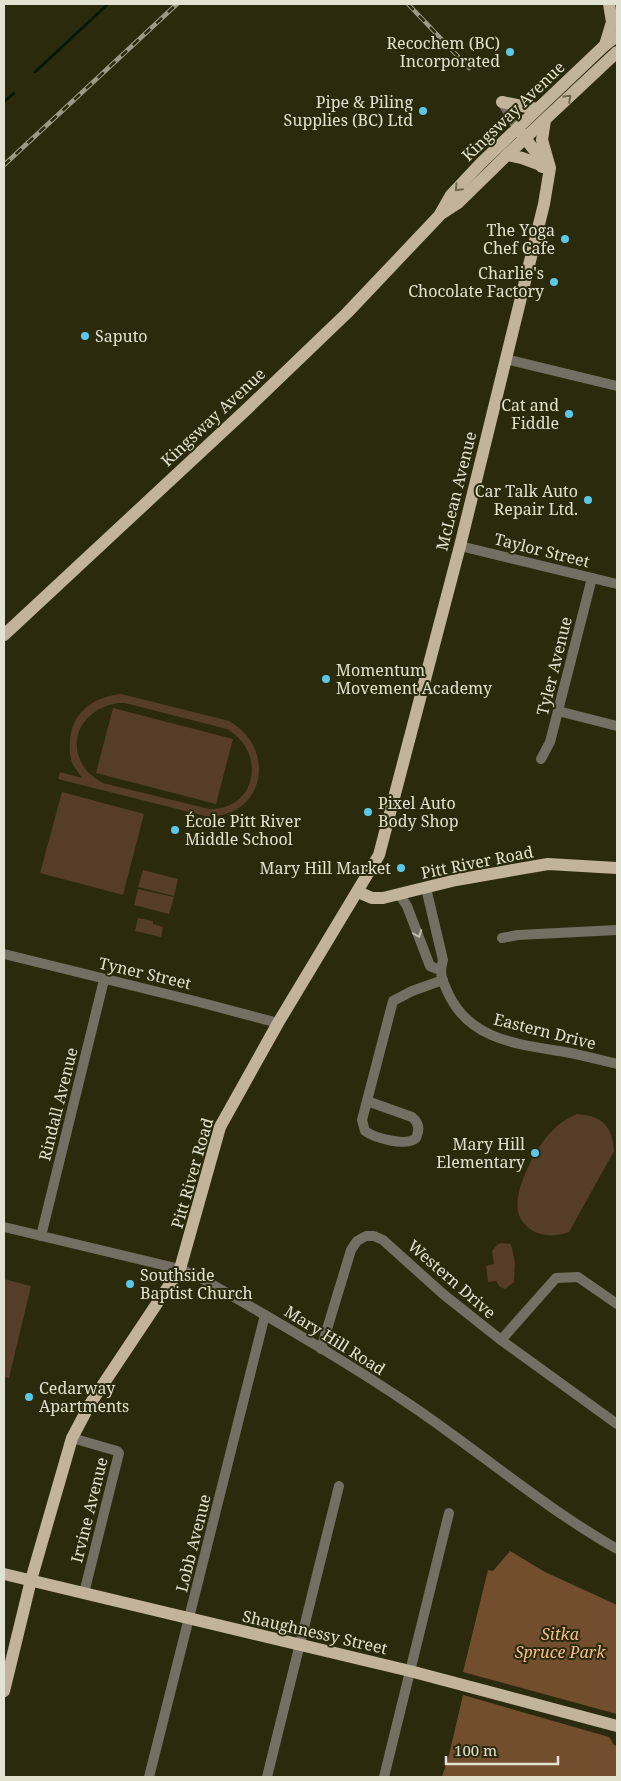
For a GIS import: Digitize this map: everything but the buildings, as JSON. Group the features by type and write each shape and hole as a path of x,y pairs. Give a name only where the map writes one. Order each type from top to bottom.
{"main road":[{"path":"605,45 612,22 610,4"},
{"name":"Kingsway Avenue","path":"439,216 451,195 517,127 617,36"},
{"name":"Kingsway Avenue","path":"4,635 310,349 439,216 458,203 506,155 617,52"},
{"path":"502,102 537,109"},
{"name":"McLean Avenue","path":"358,892 376,860 385,838 460,546 548,183 550,168 542,140 545,120"},
{"path":"517,127 535,151 548,183"},
{"path":"506,155 542,165"},
{"name":"Pitt River Road","path":"4,1691 31,1580 72,1438 90,1404 180,1269 220,1127 278,1023 358,892 375,898 456,880 548,864 617,868"},
{"name":"Shaughnessy Street","path":"4,1574 410,1671 617,1726"}],"street":[{"path":"502,102 517,127"},
{"path":"505,359 617,386"},
{"name":"Taylor Street","path":"460,546 617,584"},
{"name":"Tyler Avenue","path":"541,759 550,742 592,578"},
{"path":"558,711 617,726"},
{"name":"Eastern Drive","path":"426,888 443,960 441,975"},
{"name":"Eastern Drive","path":"399,894 407,906 430,966 441,975 454,1004 474,1026 489,1035 522,1045 567,1052 617,1064"},
{"path":"502,938 518,935 617,930"},
{"name":"Tyner Street","path":"4,954 278,1023"},
{"path":"367,1101 416,1120 418,1128 416,1138 410,1142 401,1142 368,1134 363,1128 362,1120 393,1001 441,975"},
{"name":"Rindall Avenue","path":"41,1236 104,980"},
{"name":"Mary Hill Road","path":"4,1227 180,1269 201,1278 321,1349 411,1406 583,1530 617,1550"},
{"name":"Western Drive","path":"321,1349 350,1250 360,1238 377,1237 443,1294 501,1340 617,1424"},
{"path":"501,1340 556,1278 578,1277 617,1304"},
{"name":"Lobb Avenue","path":"150,1777 265,1316"},
{"name":"Irvine Avenue","path":"72,1438 117,1451 119,1454 84,1593"},
{"path":"267,1777 339,1486"},
{"path":"384,1777 449,1513"}],"shaded area":[{"path":"121,694 229,721 245,734 255,749 259,765 258,781 251,796 240,807 224,815 205,816 58,779 60,772 82,778 73,765 70,754 71,732 74,723 85,708 111,696","holes":["125,703 227,729 240,739 248,751 252,765 251,778 246,790 238,800 225,807 209,809 103,783 90,774 81,762 77,750 78,737 82,726 90,715 102,708"]},
{"path":"113,708 233,739 216,804 96,773"},
{"path":"62,792 144,814 123,895 40,873"},
{"path":"143,870 178,879 174,896 138,887"},
{"path":"138,889 174,897 169,914 134,905"},
{"path":"138,918 153,921 153,924 163,927 161,937 135,931"},
{"path":"577,1114 593,1117 604,1124 611,1135 614,1151 569,1232 552,1235 539,1234 528,1227 522,1220 517,1206 526,1170 539,1147 552,1131 561,1123"},
{"path":"501,1243 511,1244 515,1263 514,1282 505,1289 500,1287 496,1281 488,1282 486,1266 494,1264 492,1251"},
{"path":"4,1279 31,1286 9,1378 4,1377"}],"green space":[{"name":"Sitka Spruce Park","path":"510,1551 545,1572 617,1605 617,1714 463,1672 488,1570 493,1571"},
{"path":"463,1695 609,1737 614,1745 617,1746 617,1777 442,1777"}],"waterway":[{"path":"35,72 108,4"},
{"path":"4,102 14,93"}],"railway":[{"path":"4,165 177,4"},
{"path":"408,4 469,68"}],"place":[{"name":"Recochem (BC) Incorporated","path":"510,52"},
{"name":"Pipe & Piling Supplies (BC) Ltd","path":"423,111"},
{"name":"The Yoga Chef Cafe","path":"565,239"},
{"name":"Charlie's Chocolate Factory","path":"554,282"},
{"name":"Saputo","path":"85,336"},
{"name":"Cat and Fiddle","path":"569,414"},
{"name":"Car Talk Auto Repair Ltd.","path":"588,500"},
{"name":"Momentum Movement Academy","path":"326,679"},
{"name":"Pixel Auto Body Shop","path":"368,812"},
{"name":"École Pitt River Middle School","path":"175,830"},
{"name":"Mary Hill Market","path":"401,868"},
{"name":"Mary Hill Elementary","path":"535,1153"},
{"name":"Southside Baptist Church","path":"130,1284"},
{"name":"Cedarway Apartments","path":"29,1397"}]}
